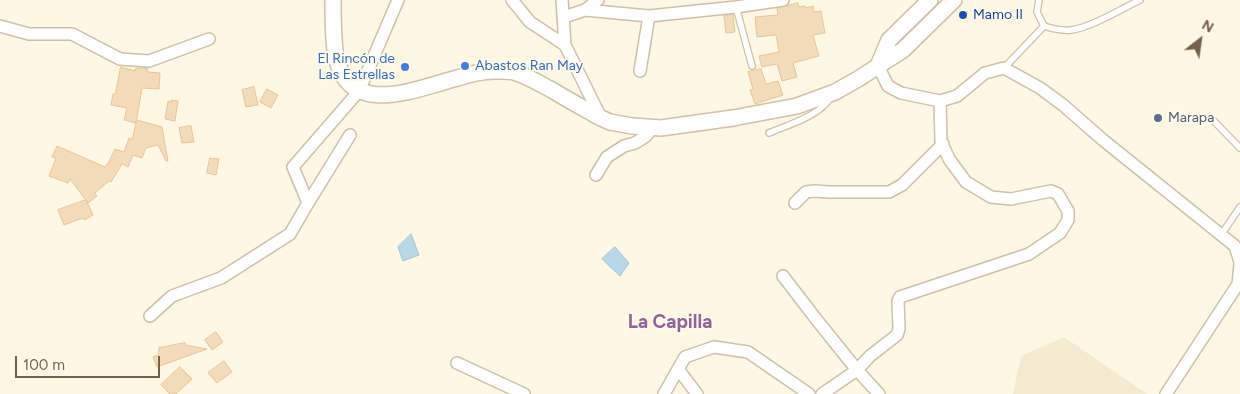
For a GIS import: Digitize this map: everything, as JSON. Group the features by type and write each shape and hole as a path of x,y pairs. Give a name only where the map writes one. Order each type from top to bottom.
{"main road":[{"path":"333,0 336,57 343,75 351,86 359,91 371,94 408,92 476,73 514,72 529,78 610,122 662,128 733,118 797,106 835,92 903,50 954,0"},
{"path":"878,66 889,40 930,0"}],"street":[{"path":"308,203 293,167 359,91 398,0"},
{"path":"512,0 530,22 565,45"},
{"path":"562,0 565,45 601,118"},
{"path":"564,17 585,10 598,0"},
{"path":"585,10 649,16 783,0"},
{"path":"640,71 649,16"},
{"path":"0,26 29,34 72,34 120,59 149,61 209,39"},
{"path":"878,66 888,86 901,93 940,101 957,96 985,73 1004,68 1040,88 1063,105 1103,140 1235,246 1240,263 1238,284 1166,394"},
{"path":"822,394 857,370 870,356 897,335 899,329 898,301 900,297 1029,254 1060,233 1068,220 1068,211 1058,194 1050,191 1011,199 991,197 966,182 948,159 941,141 940,101"},
{"path":"596,175 607,157 624,146 635,143 646,136 653,127"},
{"path":"150,316 172,296 221,278 290,234 350,135"},
{"path":"795,203 806,192 889,192 902,184 943,144"},
{"path":"784,276 857,370 879,394"},
{"path":"664,394 685,357 714,347 748,352 809,394"},
{"path":"457,363 524,394"},
{"path":"678,369 697,394"}],"lane":[{"path":"1038,0 1037,12 1044,26 1056,30 1072,30 1088,26 1140,0"},
{"path":"736,7 752,66"},
{"path":"1004,68 1044,26"},
{"path":"769,133 810,116 828,103 835,92"},
{"path":"1210,117 1240,148"},
{"path":"1221,235 1240,206"}],"shaded area":[{"path":"1064,337 1147,394 1013,394 1021,356"}],"water":[{"path":"411,234 419,255 403,261 398,247"},
{"path":"615,247 629,263 620,276 602,259"}],"building":[{"path":"798,3 799,7 813,6 814,12 821,11 825,33 813,35 819,56 793,63 797,77 782,81 777,64 762,67 759,56 779,52 776,35 757,37 755,17 778,15 777,9"},
{"path":"733,15 735,32 726,33 724,16"},
{"path":"121,67 135,71 136,68 147,68 148,72 160,73 159,89 142,88 136,123 124,120 127,108 111,105"},
{"path":"761,69 766,84 778,81 783,95 755,104 750,90 753,89 748,72"},
{"path":"254,87 258,105 246,107 242,90"},
{"path":"267,89 278,95 271,108 260,102"},
{"path":"172,100 178,101 175,121 165,119 168,101 171,102"},
{"path":"137,120 162,127 168,161 166,161 158,145 146,148 142,158 133,155 128,167 122,164 111,182 109,181 95,193 97,196 88,203 70,179 68,183 49,176 56,158 52,157 57,146 105,167 115,149 124,152 129,138 132,139"},
{"path":"191,126 194,142 182,143 179,128"},
{"path":"210,158 219,159 216,175 207,173"},
{"path":"86,200 93,215 84,220 83,218 64,225 58,210"},
{"path":"216,332 223,342 212,350 205,340"},
{"path":"185,343 185,345 207,349 157,367 153,357 158,355 159,348"},
{"path":"224,361 232,372 217,383 208,373"},
{"path":"180,367 192,379 176,394 170,394 161,385"}],"place":[{"name":"Mamo II","path":"963,15"},
{"name":"Abastos Ran May","path":"465,66"},
{"name":"El Rincón de Las Estrellas","path":"405,67"},
{"name":"Marapa","path":"1158,118"}],"district":[{"name":"La Capilla","path":"670,322"}]}
